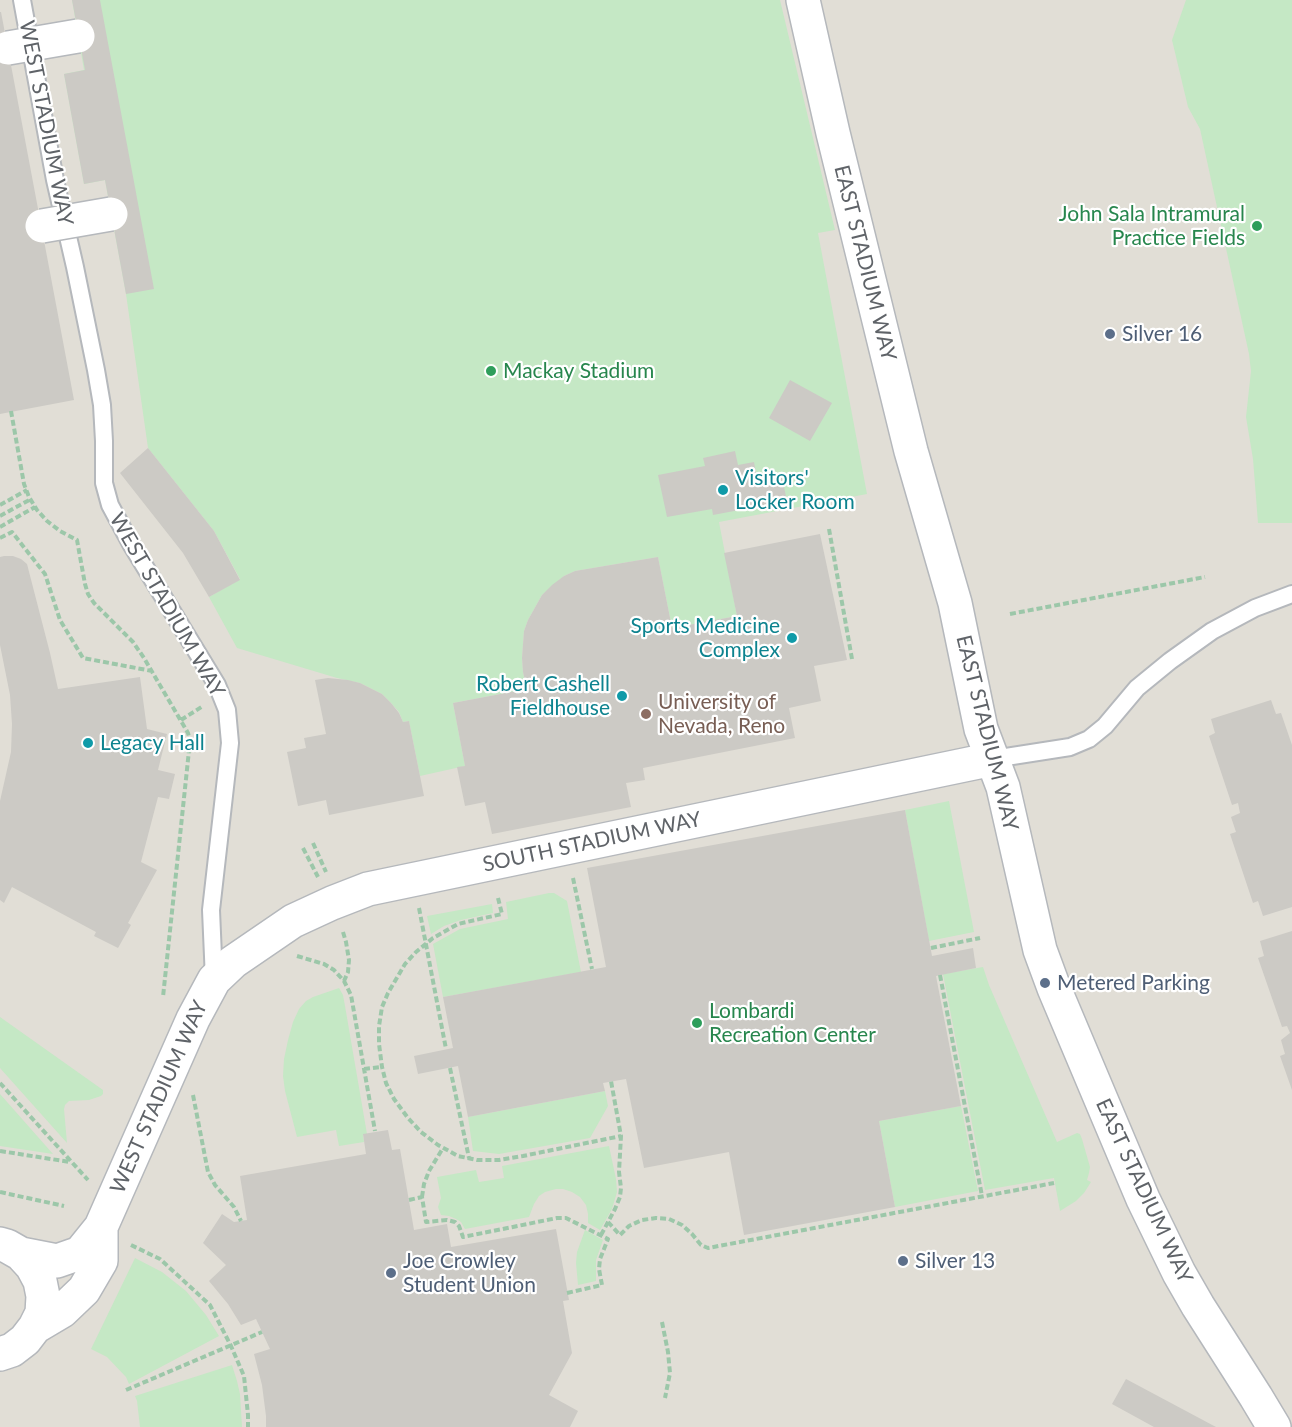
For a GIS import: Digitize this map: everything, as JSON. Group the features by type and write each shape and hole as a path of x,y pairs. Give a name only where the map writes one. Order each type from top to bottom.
{"street":[{"name":"EAST STADIUM WAY","path":"803,0 835,144 911,451 955,603 981,729 1003,787 1040,950 1143,1199 1179,1273 1274,1427"},
{"path":"8,48 78,36"},
{"path":"42,226 111,214"},
{"name":"SOUTH STADIUM WAY","path":"214,980 233,962 292,921 368,889 993,759"},
{"name":"WEST STADIUM WAY","path":"35,1327 62,1311 84,1290 101,1261 113,1235 193,1018 214,980"},
{"name":"WEST STADIUM WAY","path":"11,1249 57,1261 80,1253 113,1235"},
{"path":"0,1354 12,1350 26,1340 42,1312 43,1296 40,1281 32,1266 11,1249"}],"lane":[{"name":"WEST STADIUM WAY","path":"22,0 55,180 96,370 102,405 104,483 110,505 131,544 217,685 227,710 230,743 211,910 214,980"},
{"path":"993,759 1070,747 1089,739 1104,726 1137,688 1170,661 1212,631 1255,608 1292,594"}],"path":[{"path":"11,411 24,483 35,507 47,521 77,540 88,594 133,642 188,733 190,741 163,997"},
{"path":"0,505 27,490"},
{"path":"0,516 31,499"},
{"path":"0,527 35,507"},
{"path":"829,529 852,659"},
{"path":"0,538 12,532 45,574 60,620 83,658 152,671"},
{"path":"1010,614 1205,577"},
{"path":"181,720 207,704"},
{"path":"313,843 328,877"},
{"path":"303,848 319,880"},
{"path":"572,868 592,969"},
{"path":"498,898 502,914 458,924 426,943 405,964 388,993 382,1007 379,1044 386,1083 394,1100 421,1132 443,1148 458,1156 477,1160 499,1160 621,1136"},
{"path":"418,901 447,1049"},
{"path":"342,930 349,960 348,972 344,981"},
{"path":"931,948 980,938"},
{"path":"296,955 324,964 334,970 344,981 351,994 375,1131"},
{"path":"940,975 982,1196"},
{"path":"364,1069 382,1067"},
{"path":"450,1068 469,1158"},
{"path":"601,1234 620,1197 621,1188 619,1172 621,1136 611,1081"},
{"path":"0,1083 89,1182"},
{"path":"192,1092 208,1172 215,1185 234,1207 240,1221"},
{"path":"443,1148 424,1184 422,1197 426,1222 447,1220 455,1222 463,1237 566,1218 608,1239 600,1259 602,1285 567,1293"},
{"path":"0,1151 71,1162"},
{"path":"608,1222 620,1235 629,1226 642,1220 656,1218 669,1220 682,1225 701,1245 708,1248 1054,1183"},
{"path":"0,1192 64,1206"},
{"path":"409,1200 422,1197"},
{"path":"113,1235 160,1259 210,1305 244,1376 248,1427"},
{"path":"662,1322 670,1373 664,1398"},
{"path":"126,1390 262,1332"}],"shaded area":[{"name":"University of Nevada, Reno","path":"0,0 1292,0 1292,1427 0,1427"}],"green space":[{"name":"Mackay Stadium","path":"72,0 780,0 835,230 818,233 867,494 719,522 737,616 672,628 658,557 575,571 564,576 542,595 524,631 522,658 527,689 453,703 465,766 420,776 409,721 403,722 399,712 382,694 360,683 237,648 209,597 240,579 214,531 148,448 126,294 105,180 84,184 64,74 84,70"},
{"name":"John Sala Intramural Practice Fields","path":"1186,0 1292,0 1292,523 1258,523 1253,459 1246,417 1251,371 1249,354 1200,129 1188,107 1172,40"},
{"path":"949,801 974,932 929,941 905,810"},
{"path":"554,893 567,901 581,972 443,997 433,944 460,929 508,919 506,902"},
{"path":"492,904 493,913 461,920 431,934 427,916"},
{"path":"983,967 1057,1142 1077,1133 1082,1139 1090,1167 1087,1180 1091,1182 1076,1201 1060,1211 1054,1178 985,1190 943,974"},
{"path":"339,988 343,995 367,1134 363,1135 364,1142 339,1146 336,1130 297,1137 283,1076 288,1040 299,1009 313,997"},
{"path":"0,1017 103,1090 101,1096 89,1100 69,1101 65,1105 67,1143 0,1068"},
{"path":"605,1091 608,1106 590,1138 499,1154 473,1151 468,1117"},
{"path":"0,1094 53,1154 0,1146"},
{"path":"961,1106 978,1191 895,1207 879,1121"},
{"path":"609,1146 617,1192 612,1209 600,1230 588,1223 586,1205 580,1197 563,1189 545,1192 539,1196 529,1217 465,1229 456,1219 441,1215 438,1207 441,1198 437,1177 476,1170 479,1182 504,1178 502,1166"},
{"path":"585,1230 603,1240 596,1260 596,1281 578,1285 577,1252"},
{"path":"135,1258 162,1272 186,1291 206,1315 219,1336 129,1384 126,1377 107,1357 91,1349"},
{"path":"232,1365 240,1394 242,1427 140,1427 135,1396"}],"building":[{"path":"72,0 100,0 154,289 126,294 105,180 84,184 64,74 85,70"},
{"path":"0,12 74,400 0,414"},
{"path":"790,380 832,403 810,441 769,418"},
{"path":"148,448 214,531 240,580 209,597 183,553 120,473"},
{"name":"Visitors' Locker Room","path":"735,451 738,465 754,462 757,478 781,473 787,501 713,515 712,509 667,517 658,475 705,466 703,458"},
{"name":"Robert Cashell Fieldhouse","path":"820,534 847,660 814,666 821,701 789,708 795,738 643,768 645,780 626,783 631,807 492,834 485,802 465,806 457,767 465,766 453,703 527,689 522,658 524,631 542,595 552,585 575,571 658,557 672,628 737,616 724,553"},
{"name":"Legacy Hall","path":"13,556 27,564 58,689 140,677 147,729 167,734 158,770 175,774 169,799 158,797 141,862 157,870 128,923 131,925 118,948 94,936 96,932 12,887 4,903 0,900 0,801 11,752 12,724 10,695 0,645 0,557"},
{"path":"328,678 360,683 382,694 399,713 403,722 409,721 424,796 329,815 326,800 298,806 287,752 306,748 304,738 326,734 315,680"},
{"path":"1271,700 1276,714 1281,713 1292,745 1292,907 1263,916 1258,901 1253,903 1230,834 1236,832 1231,817 1240,813 1238,803 1232,805 1209,736 1215,733 1211,719"},
{"name":"Lombardi Recreation Center","path":"905,810 932,956 973,948 976,968 936,976 961,1106 879,1121 895,1207 744,1235 729,1152 644,1168 626,1079 603,1083 605,1091 468,1117 458,1066 418,1074 414,1056 453,1048 443,997 606,967 587,868"},
{"path":"1292,931 1292,1090 1280,1056 1285,1054 1281,1040 1290,1033 1287,1026 1282,1027 1258,958 1264,956 1260,941"},
{"name":"Joe Crowley Student Union","path":"388,1130 392,1150 400,1149 414,1230 447,1224 451,1247 556,1229 569,1300 563,1301 572,1353 549,1395 578,1411 570,1427 266,1427 262,1385 254,1354 270,1349 256,1319 241,1325 228,1304 209,1281 226,1265 203,1243 222,1214 234,1222 247,1220 240,1176 366,1154 363,1134"},
{"path":"1126,1379 1216,1427 1154,1427 1112,1404"}],"place":[{"name":"John Sala Intramural Practice Fields","path":"1257,226"},
{"name":"Silver 16","path":"1110,334"},
{"name":"Mackay Stadium","path":"491,371"},
{"name":"Visitors' Locker Room","path":"723,490"},
{"name":"Sports Medicine Complex","path":"792,638"},
{"name":"Robert Cashell Fieldhouse","path":"622,696"},
{"name":"University of Nevada, Reno","path":"646,714"},
{"name":"Legacy Hall","path":"88,743"},
{"name":"Metered Parking","path":"1045,983"},
{"name":"Lombardi Recreation Center","path":"697,1023"},
{"name":"Silver 13","path":"903,1261"},
{"name":"Joe Crowley Student Union","path":"391,1273"}]}
